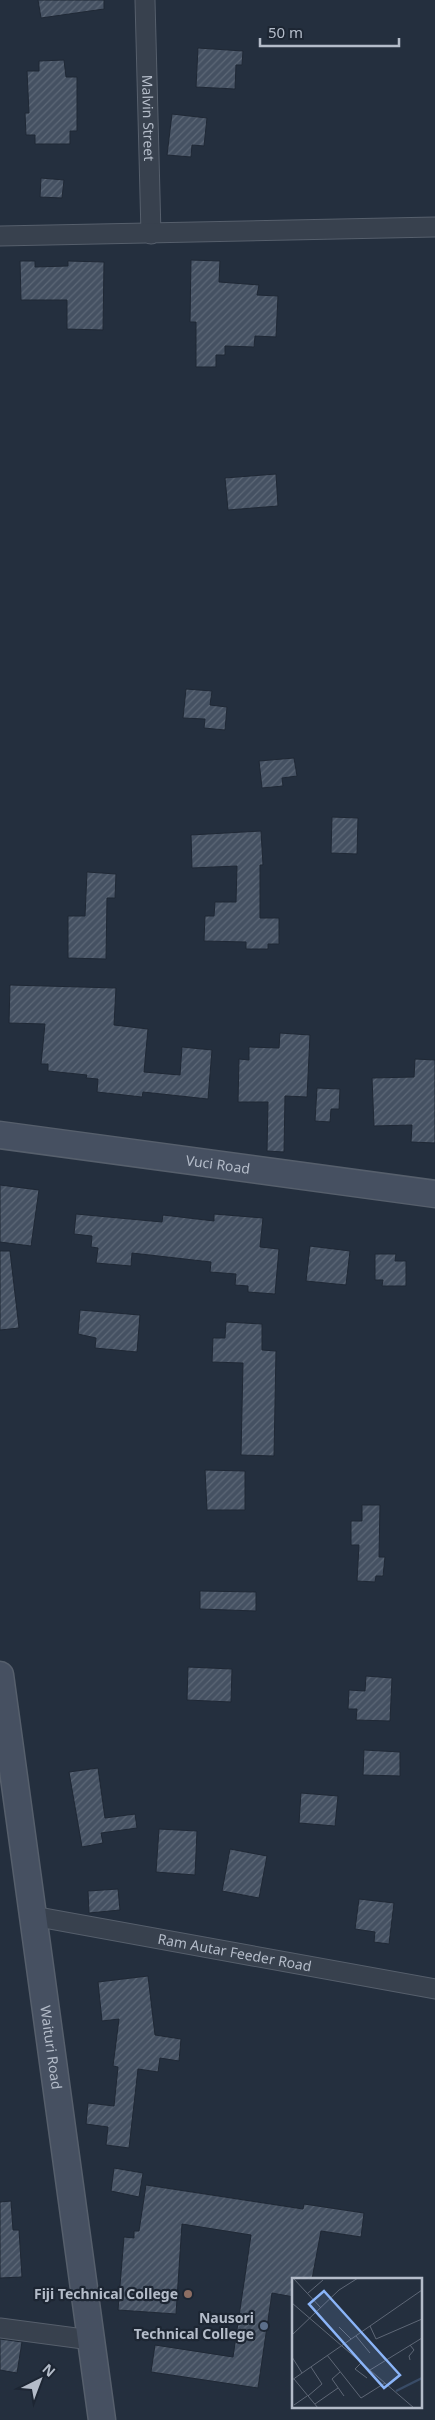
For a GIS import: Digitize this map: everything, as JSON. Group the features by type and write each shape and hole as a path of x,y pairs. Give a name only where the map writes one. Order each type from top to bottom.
{"main road":[{"name":"Vuci Road","path":"0,1135 435,1194"},
{"name":"Waituri Road","path":"0,1679 102,2420"}],"street":[{"name":"Malvin Street","path":"145,0 151,234"},
{"path":"0,236 435,228"},
{"name":"Ram Autar Feeder Road","path":"33,1916 435,1989"},
{"path":"0,2328 91,2340"}],"building":[{"path":"38,0 104,0 104,9 41,18"},
{"path":"198,48 243,51 242,65 236,65 235,89 196,87"},
{"path":"64,60 66,77 77,77 77,131 70,131 70,144 35,144 35,135 26,135 25,113 29,113 27,71 39,71 39,61"},
{"path":"172,114 207,118 204,146 192,145 191,157 167,155"},
{"path":"41,178 64,180 62,198 40,197"},
{"path":"191,260 220,261 219,282 259,285 257,295 278,296 276,337 255,336 254,347 225,346 225,355 216,355 216,367 196,367 196,322 190,322"},
{"path":"20,261 35,261 35,267 68,266 68,261 104,262 103,330 67,329 67,300 21,300"},
{"path":"276,474 278,506 228,510 225,478"},
{"path":"186,689 212,691 210,705 227,707 225,730 204,728 205,719 183,718"},
{"path":"294,758 297,776 282,778 283,786 262,788 259,761"},
{"path":"332,817 358,818 357,854 331,853"},
{"path":"261,831 263,865 260,865 260,918 279,918 279,944 268,944 268,949 246,949 246,942 204,941 205,916 214,916 215,902 236,902 237,866 192,868 191,835"},
{"path":"87,872 116,874 115,898 107,898 106,959 68,958 68,916 85,916"},
{"path":"10,985 116,988 114,1025 148,1029 144,1072 180,1075 182,1047 212,1050 208,1099 143,1092 142,1097 97,1092 98,1079 86,1078 87,1075 48,1071 48,1064 41,1064 45,1024 9,1023"},
{"path":"280,1033 310,1035 307,1097 285,1096 284,1152 267,1151 268,1102 238,1102 239,1059 249,1060 249,1047 279,1048"},
{"path":"415,1059 435,1060 435,1143 411,1142 412,1125 374,1126 372,1078 414,1077"},
{"path":"317,1088 340,1089 339,1109 331,1109 330,1122 315,1121"},
{"path":"0,1185 39,1190 31,1246 0,1242"},
{"path":"76,1214 162,1222 163,1215 214,1221 214,1214 263,1218 260,1247 279,1249 275,1294 248,1292 248,1286 235,1285 236,1274 210,1272 211,1262 132,1253 131,1266 96,1263 98,1248 91,1247 92,1236 74,1234"},
{"path":"310,1246 350,1251 346,1285 306,1281"},
{"path":"0,1251 10,1251 19,1328 0,1330"},
{"path":"375,1254 396,1254 395,1261 406,1261 406,1286 382,1286 383,1280 375,1280"},
{"path":"80,1310 140,1315 137,1352 95,1348 96,1338 78,1334"},
{"path":"226,1322 262,1324 262,1350 276,1351 274,1456 241,1455 243,1363 212,1362 213,1338 225,1338"},
{"path":"205,1470 245,1471 245,1510 207,1510"},
{"path":"362,1505 380,1505 379,1557 385,1557 383,1576 376,1576 375,1582 357,1581 359,1545 351,1545 351,1521 362,1521"},
{"path":"200,1591 256,1592 256,1611 200,1609"},
{"path":"188,1667 232,1669 231,1702 187,1700"},
{"path":"366,1676 392,1678 390,1721 356,1720 357,1709 348,1709 349,1690 365,1691"},
{"path":"364,1750 400,1752 400,1776 363,1775"},
{"path":"98,1768 105,1818 135,1814 137,1828 101,1833 103,1843 82,1847 69,1772"},
{"path":"301,1793 338,1796 335,1826 299,1823"},
{"path":"159,1829 197,1831 195,1875 156,1872"},
{"path":"230,1849 267,1856 259,1898 222,1891"},
{"path":"118,1889 120,1910 89,1913 88,1891"},
{"path":"359,1899 394,1903 389,1944 374,1942 375,1932 355,1929"},
{"path":"148,1976 155,2035 181,2039 179,2061 160,2058 158,2072 138,2069 129,2148 106,2145 108,2127 86,2124 88,2103 114,2106 118,2067 113,2066 119,2019 102,2021 98,1982"},
{"path":"114,2168 143,2173 139,2197 111,2191"},
{"path":"146,2185 303,2209 304,2204 364,2213 361,2237 321,2231 312,2278 292,2278 292,2297 272,2293 258,2388 151,2372 155,2345 233,2357 251,2235 182,2224 176,2314 118,2310 124,2237 134,2238 134,2231 139,2231"},
{"path":"11,2201 13,2230 19,2230 22,2277 0,2278 0,2202"},
{"path":"0,2339 22,2342 17,2373 0,2370"}],"place":[{"name":"Fiji Technical College","path":"188,2294"},
{"name":"Nausori Technical College","path":"264,2326"}]}
